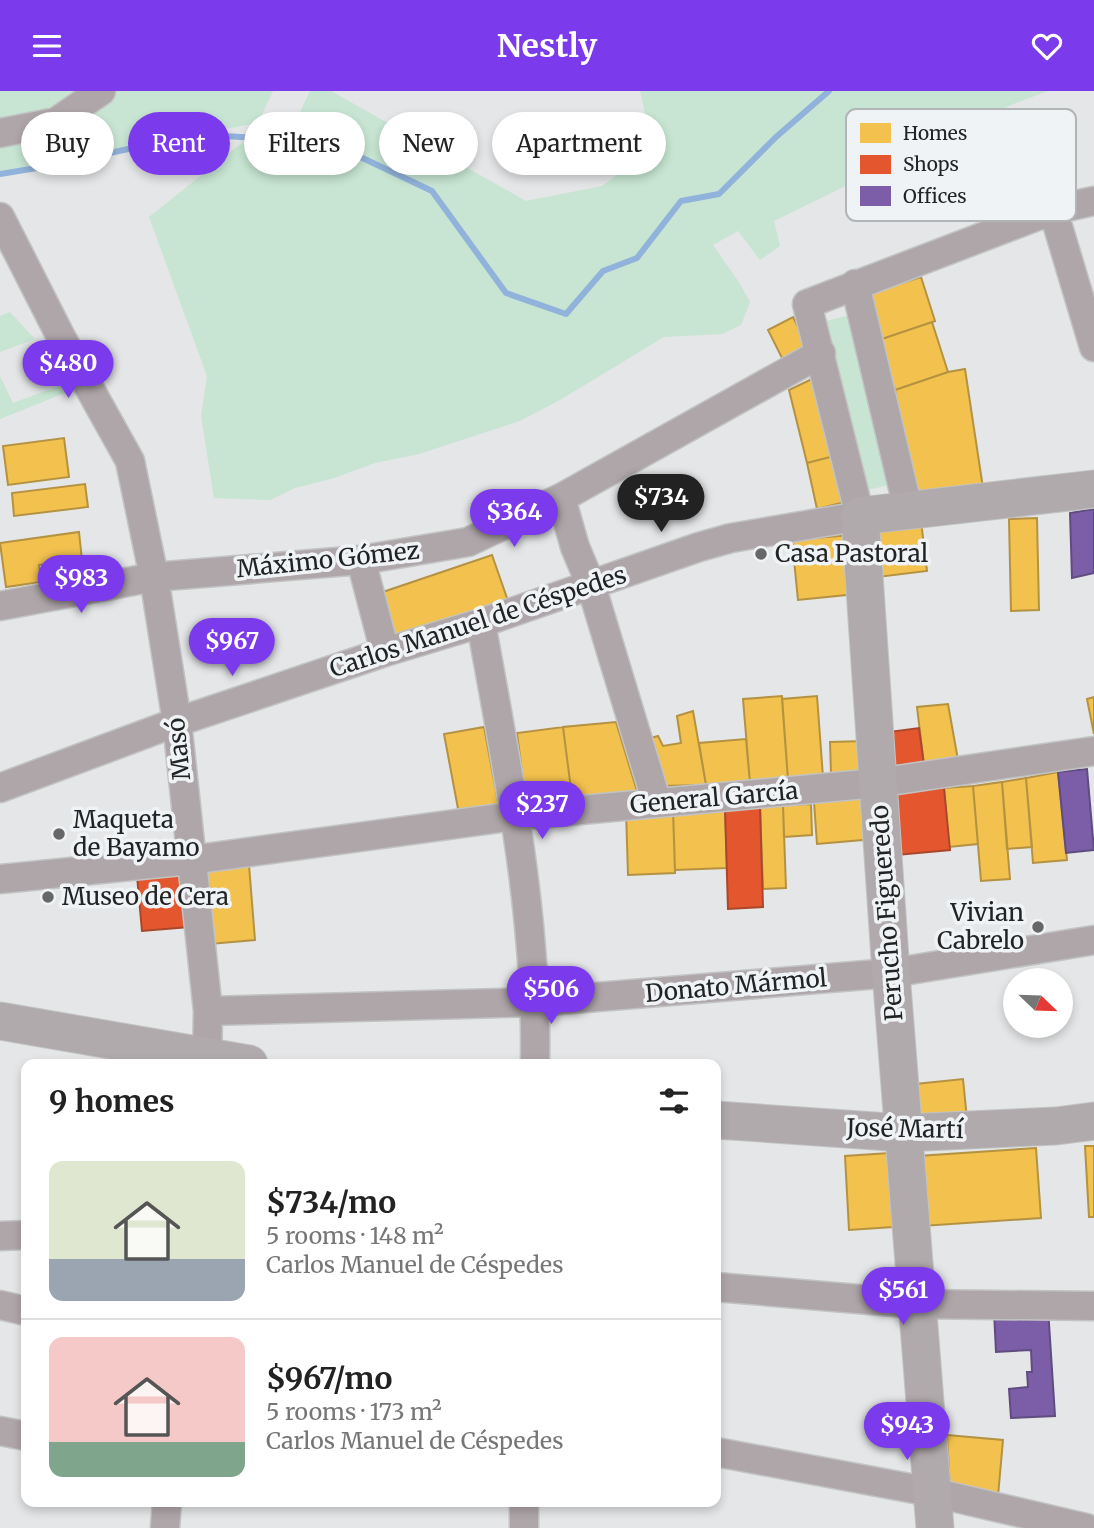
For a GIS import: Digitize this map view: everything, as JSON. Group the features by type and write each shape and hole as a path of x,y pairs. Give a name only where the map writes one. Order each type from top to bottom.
{"main road":[{"name":"Carlos Manuel de Céspedes","path":"860,516 1094,489"},
{"name":"Perucho Figueredo","path":"860,516 891,973 935,1528"},
{"path":"0,1021 197,1059"},
{"name":"José Martí","path":"721,1120 904,1133 1056,1126 1094,1121"}],"street":[{"path":"0,133 56,122 101,91"},
{"path":"1076,205 1094,201"},
{"name":"Masó","path":"0,217 61,337 130,461 154,577 177,722 208,1011 207,1059"},
{"path":"908,509 855,284 1024,221"},
{"path":"1056,221 1094,348"},
{"name":"Perucho Figueredo","path":"855,284 807,304 860,516"},
{"name":"Máximo Gómez","path":"0,606 154,577 361,559 468,542 561,498 821,353"},
{"path":"561,498 575,547 591,585 657,803"},
{"name":"Carlos Manuel de Céspedes","path":"0,788 177,722 731,538 860,516"},
{"path":"361,559 385,652"},
{"path":"481,623 515,816 536,1002 535,1059"},
{"name":"General García","path":"0,879 191,860 515,816 877,783 1094,751"},
{"name":"Donato Mármol","path":"208,1011 536,1002 891,973 1094,940"},
{"path":"0,1235 21,1235"},
{"path":"721,1287 917,1304 1094,1306"},
{"path":"0,1305 21,1310"},
{"path":"0,1431 21,1435"},
{"path":"721,1453 931,1492 1086,1528"},
{"path":"164,1528 166,1507"},
{"path":"524,1507 524,1528"}],"green space":[{"path":"0,91 273,91 263,112 244,112 244,126 230,128 230,112 128,112 128,149 114,152 114,112 21,112 21,170 0,174"},
{"path":"310,91 331,91 379,118 379,175 478,174 526,201 602,186 617,175 666,175 666,112 645,112 640,91 1048,91 1003,109 846,109 846,186 774,221 780,246 760,260 738,231 713,245 750,302 741,325 722,334 664,337 520,421 419,454 375,463 295,488 270,500 214,498 201,416 207,376 149,217 202,175 230,175 230,152 244,141 244,175 365,175 365,112 300,112"},
{"path":"10,312 35,339 0,352 0,316"},
{"path":"850,315 890,485 862,491 822,322"},
{"path":"0,376 13,403 59,386 65,393 0,419"}],"building: Homes":[{"path":"921,277 935,321 879,340 864,295"},
{"path":"793,317 810,351 785,364 768,330"},
{"path":"932,322 948,372 895,390 879,340"},
{"path":"965,369 983,488 924,500 912,489 895,390"},
{"path":"816,377 834,456 807,463 789,390"},
{"path":"64,438 69,477 8,485 3,446"},
{"path":"834,456 845,502 817,509 807,463"},
{"path":"85,484 88,507 14,516 12,493"},
{"path":"1037,518 1039,610 1011,611 1009,519"},
{"path":"921,521 927,571 878,577 872,527"},
{"path":"79,532 82,560 39,565 41,582 6,587 0,543"},
{"path":"851,535 856,594 798,600 792,540"},
{"path":"492,555 508,601 396,640 380,593"},
{"path":"782,696 788,780 750,783 743,699"},
{"path":"817,696 823,777 788,780 782,699"},
{"path":"1094,697 1094,734 1087,699"},
{"path":"948,704 958,760 924,765 917,707"},
{"path":"693,711 706,785 657,786 643,740 658,736 663,746 681,743 677,716"},
{"path":"616,722 637,791 572,797 563,727"},
{"path":"484,727 499,807 459,814 444,734"},
{"path":"563,727 572,797 526,803 517,733"},
{"path":"746,739 750,783 706,785 699,743"},
{"path":"865,741 866,772 831,774 830,742"},
{"path":"1058,772 1067,860 1033,863 1026,778"},
{"path":"1026,778 1032,847 1007,849 1002,782"},
{"path":"1002,782 1010,879 981,881 973,786"},
{"path":"973,786 978,844 949,847 944,788"},
{"path":"871,797 874,839 817,844 814,802"},
{"path":"811,804 812,835 784,837 783,805"},
{"path":"783,805 786,888 763,889 760,807"},
{"path":"725,808 727,868 675,870 673,809"},
{"path":"673,809 675,873 628,875 626,811"},
{"path":"249,865 255,940 210,944 204,869"},
{"path":"963,1079 967,1119 910,1125 906,1085"},
{"path":"1085,1146 1094,1146 1094,1217 1089,1217"},
{"path":"1036,1148 1041,1218 922,1226 918,1156"},
{"path":"889,1153 893,1227 849,1230 845,1156"},
{"path":"947,1435 1003,1440 998,1496 950,1488"}],"building: Shops":[{"path":"919,728 924,765 884,771 881,733"},
{"path":"944,788 950,850 897,855 892,793"},
{"path":"760,807 763,907 728,909 725,808"},
{"path":"184,871 189,927 142,931 137,876"}],"building: Offices":[{"path":"1094,509 1094,573 1072,578 1070,513"},
{"path":"1087,769 1094,850 1066,853 1058,772"},
{"path":"1048,1308 1055,1416 1011,1418 1009,1389 1028,1387 1027,1372 1032,1372 1031,1350 996,1352 994,1311"}],"waterway":[{"path":"0,174 61,164 195,134 331,143 432,191 506,293 566,314 603,271 637,258 681,201 719,194 776,137 829,91"}],"place":[{"name":"Casa Pastoral","path":"761,554"},
{"name":"Maqueta de Bayamo","path":"59,834"},
{"name":"Museo de Cera","path":"48,897"},
{"name":"Vivian Cabrelo","path":"1038,927"}]}
